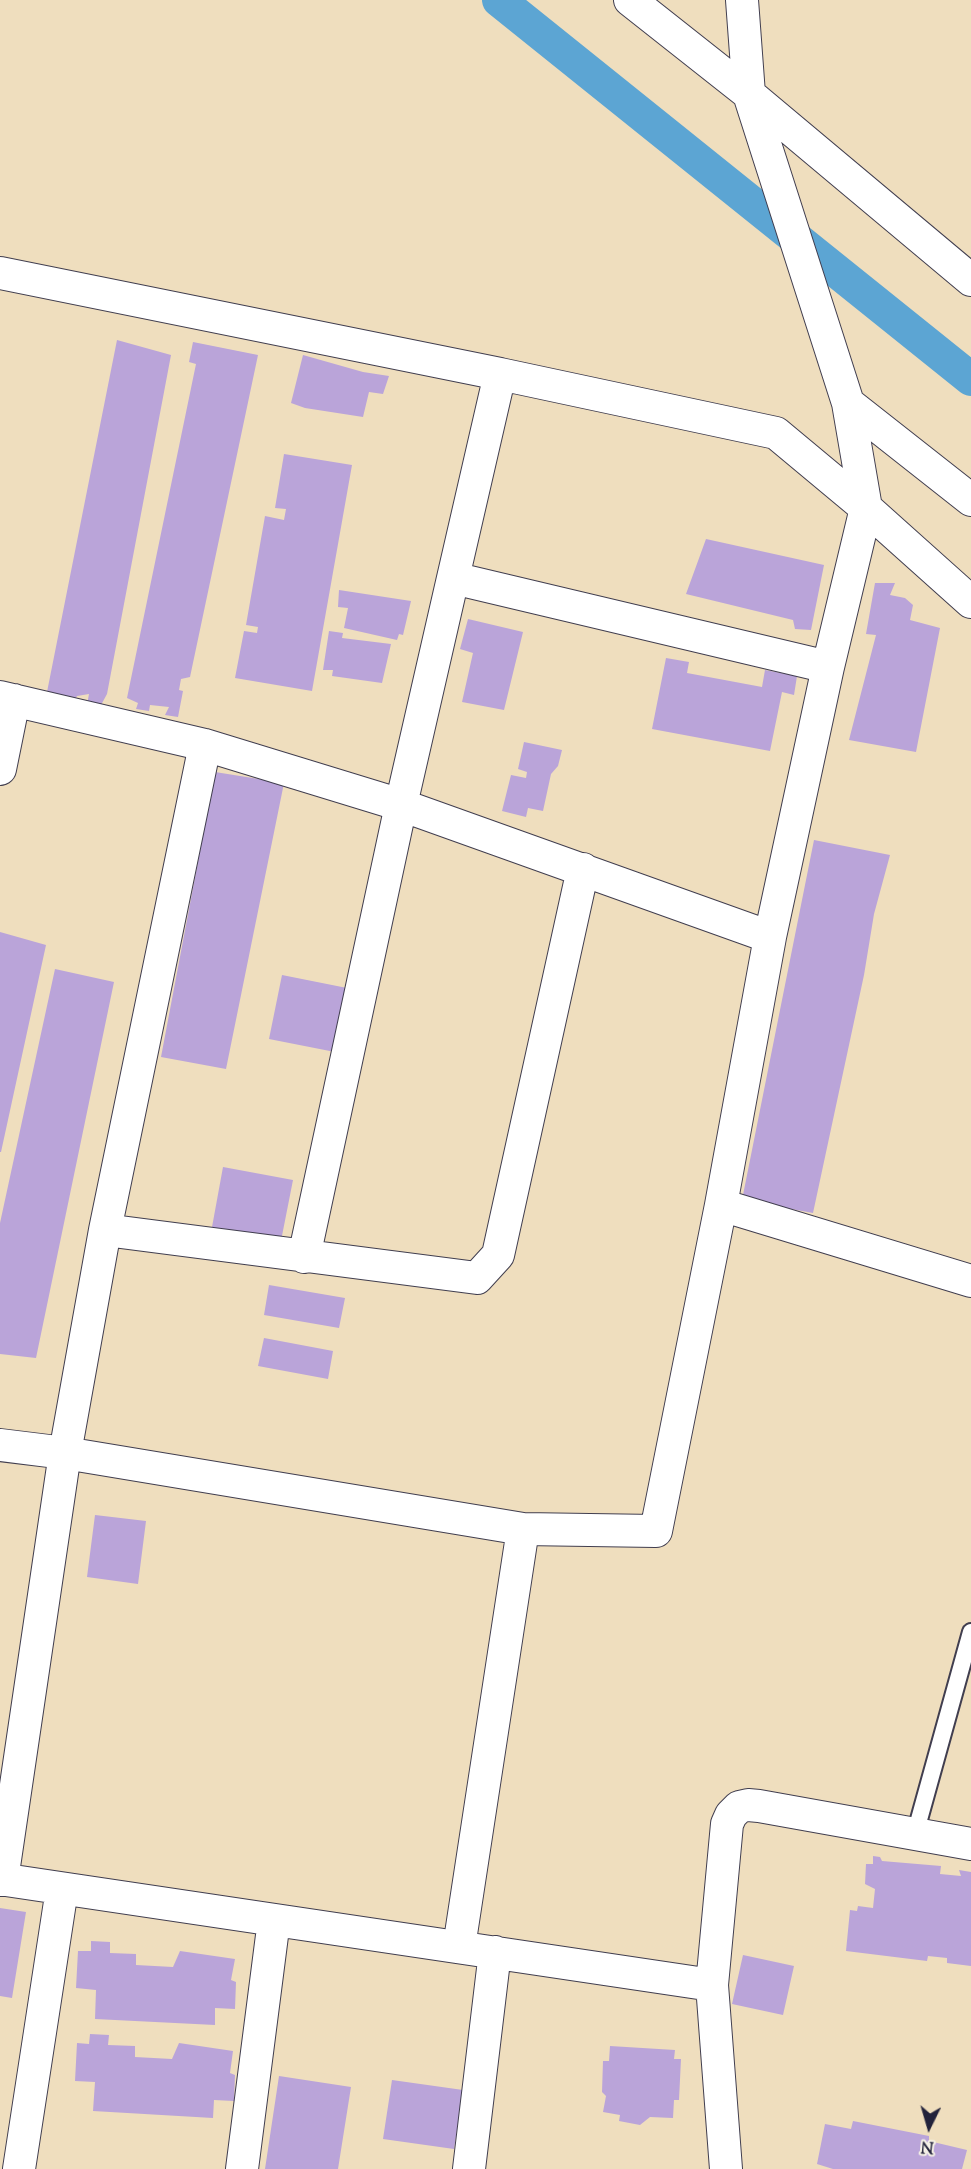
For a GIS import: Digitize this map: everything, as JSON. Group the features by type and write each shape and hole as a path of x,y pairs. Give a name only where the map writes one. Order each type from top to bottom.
{"street":[{"path":"630,0 749,94 971,280"},
{"path":"0,1445 65,1453 523,1529 656,1531 770,937 828,667 866,508 848,402 749,94 741,0"},
{"path":"0,273 500,374 776,433 866,508 971,602"},
{"path":"304,1257 401,805 500,374"},
{"path":"848,402 971,500"},
{"path":"453,578 828,667"},
{"path":"0,769 7,699 205,744 401,805 770,937"},
{"path":"205,744 105,1230 65,1453 1,1879 712,1985"},
{"path":"105,1230 477,1278 498,1255 583,869"},
{"path":"720,1205 971,1281"},
{"path":"459,1947 523,1529"},
{"path":"726,2169 712,1985 728,1824 731,1815 739,1807 759,1806 971,1844"},
{"path":"14,2150 62,1889"},
{"path":"242,2169 274,1920"},
{"path":"469,2169 495,1952"}],"lane":[{"path":"915,1834 971,1632"}],"building":[{"path":"117,340 171,355 107,694 101,705 87,705 89,694 77,696 72,705 47,692"},
{"path":"193,342 258,355 190,677 181,679 179,690 183,691 178,717 165,715 169,707 150,705 149,711 136,709 138,703 127,698 196,364 189,362"},
{"path":"303,355 363,372 389,376 383,394 369,392 363,417 305,408 291,403"},
{"path":"284,454 352,465 312,691 235,678 244,631 257,633 258,627 246,625 265,516 284,520 286,509 275,508"},
{"path":"706,539 824,565 811,630 795,629 793,620 686,594"},
{"path":"875,583 895,583 890,595 905,598 913,605 910,620 940,628 916,752 849,740 876,635 866,634"},
{"path":"339,590 411,601 403,635 399,634 397,640 344,628 348,608 338,607"},
{"path":"468,619 523,632 504,710 462,702 473,653 460,649"},
{"path":"329,631 343,633 342,638 391,644 382,683 332,676 333,670 323,670"},
{"path":"666,658 689,662 687,673 762,687 765,670 797,676 794,695 782,692 770,751 652,729"},
{"path":"524,742 562,750 558,766 551,774 543,811 528,808 526,817 502,811 511,775 526,778 527,772 518,769"},
{"path":"215,772 284,783 226,1069 161,1057"},
{"path":"814,840 890,855 874,914 864,975 813,1213 742,1200"},
{"path":"0,932 46,945 1,1152 0,1152"},
{"path":"55,969 114,982 36,1358 0,1354 0,1223"},
{"path":"282,975 352,989 340,1053 269,1039"},
{"path":"223,1167 293,1180 279,1251 210,1238"},
{"path":"269,1285 345,1298 339,1328 264,1315"},
{"path":"264,1338 333,1351 328,1379 258,1366"},
{"path":"95,1515 146,1521 138,1584 87,1577"},
{"path":"873,1856 880,1857 882,1861 941,1866 940,1874 961,1876 959,1870 971,1872 971,1966 947,1963 947,1958 928,1956 927,1961 846,1951 850,1910 857,1911 858,1906 873,1908 875,1889 865,1884 866,1864 873,1864"},
{"path":"0,1908 26,1912 12,1998 0,1996"},
{"path":"91,1941 110,1942 110,1953 136,1954 136,1965 173,1967 180,1951 235,1959 231,1980 236,1982 235,2009 215,2008 215,2025 95,2019 96,1990 76,1988 78,1951 91,1951"},
{"path":"743,1955 794,1966 783,2015 732,2004"},
{"path":"90,2034 109,2035 108,2045 135,2046 135,2057 172,2059 179,2043 233,2051 230,2073 235,2075 234,2101 214,2100 213,2118 93,2111 95,2082 75,2081 77,2043 89,2044"},
{"path":"610,2046 675,2050 674,2059 681,2059 679,2100 674,2100 673,2118 650,2117 640,2125 619,2121 620,2115 603,2112 606,2096 602,2092 603,2061 609,2061"},
{"path":"279,2076 351,2087 338,2169 265,2169"},
{"path":"392,2080 463,2090 454,2149 383,2139"},
{"path":"853,2121 929,2136 929,2141 967,2150 962,2169 833,2169 817,2164 825,2124 851,2129"}],"waterway":[{"path":"499,0 971,379"}]}
